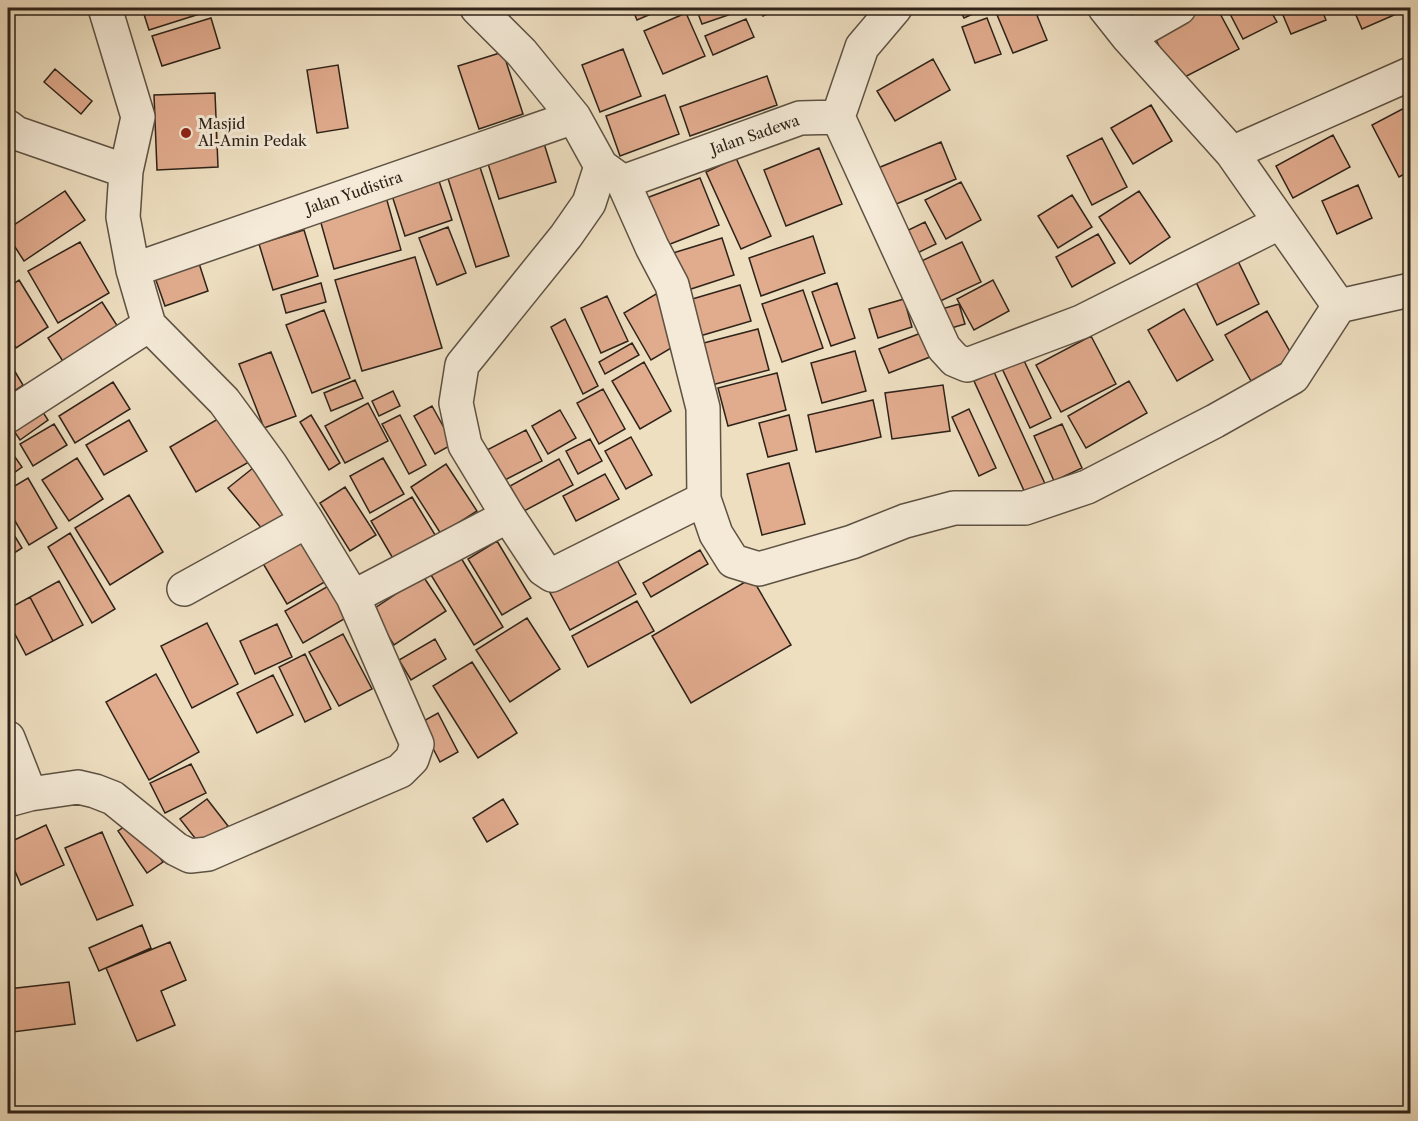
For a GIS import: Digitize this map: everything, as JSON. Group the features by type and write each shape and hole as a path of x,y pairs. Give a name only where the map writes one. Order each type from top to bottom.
{"street":[{"path":"8,738 19,797 78,787 95,791 112,798 176,849 190,856 208,854 400,771 412,759 417,744 353,597 307,520 224,401 149,325 133,270 123,217 126,171 138,117 105,8"},
{"path":"477,8 522,53 574,117 612,174 672,285 703,408 704,499 716,534 733,561 759,569 852,542 905,521 954,508 1025,508 1087,487 1215,421 1293,377 1339,306 1410,290"},
{"path":"896,8 862,47 838,117 944,348 955,360 967,365 1081,322 1279,223"},
{"path":"1105,8 1128,37 1232,153 1339,306"},
{"path":"1128,37 1179,8"},
{"path":"1232,153 1410,74"},
{"name":"Jalan Yudistira","path":"133,270 574,117"},
{"name":"Jalan Sadewa","path":"612,174 800,118 838,117"},
{"path":"8,127 16,133 126,171"},
{"path":"612,174 566,236 462,365 456,402 465,445 543,569 552,575 704,499"},
{"path":"8,416 149,325"},
{"path":"353,597 508,516"},
{"path":"184,589 307,520"}],"building":[{"path":"142,8 211,8 212,10 149,30"},
{"path":"632,8 665,8 637,20"},
{"path":"696,8 745,8 746,9 702,24"},
{"path":"759,8 780,8 763,16"},
{"path":"959,8 986,8 964,18"},
{"path":"1034,8 1047,40 1013,53 995,10"},
{"path":"1200,8 1217,8 1239,49 1177,81 1152,32"},
{"path":"1227,8 1269,8 1277,22 1243,39"},
{"path":"1280,8 1321,8 1326,20 1291,34"},
{"path":"1353,8 1410,8 1362,29"},
{"path":"686,13 705,56 663,74 644,31"},
{"path":"211,18 220,48 162,66 152,36"},
{"path":"987,18 1001,54 975,63 962,27"},
{"path":"746,19 754,37 713,55 705,36"},
{"path":"623,49 641,96 600,112 582,65"},
{"path":"503,52 523,114 479,129 458,66"},
{"path":"933,59 950,90 895,121 877,91"},
{"path":"338,65 348,128 317,133 307,70"},
{"path":"55,69 92,101 81,114 44,82"},
{"path":"767,76 777,105 690,136 680,107"},
{"path":"215,93 218,167 157,170 154,95"},
{"path":"665,95 679,134 620,156 606,116"},
{"path":"1151,105 1172,141 1133,164 1111,128"},
{"path":"1410,105 1410,171 1399,177 1372,125"},
{"path":"1333,135 1350,167 1293,198 1276,166"},
{"path":"542,137 556,182 499,199 485,154"},
{"path":"1102,138 1127,187 1092,205 1067,156"},
{"path":"941,142 956,179 894,205 878,168"},
{"path":"819,148 842,204 786,226 764,170"},
{"path":"477,158 509,256 476,267 445,169"},
{"path":"736,158 771,236 741,249 706,172"},
{"path":"436,172 452,220 405,236 389,186"},
{"path":"700,178 719,225 660,248 641,200"},
{"path":"961,182 981,220 946,239 925,200"},
{"path":"1358,185 1372,218 1337,234 1322,201"},
{"path":"65,191 85,220 24,261 8,236 8,229"},
{"path":"1139,191 1170,237 1130,264 1099,217"},
{"path":"1072,195 1092,227 1058,248 1038,216"},
{"path":"386,197 401,250 334,269 319,216"},
{"path":"925,222 936,244 905,259 894,237"},
{"path":"448,227 466,273 437,285 419,238"},
{"path":"304,230 318,276 273,290 259,244"},
{"path":"1098,234 1115,263 1072,287 1056,257"},
{"path":"813,236 825,273 761,296 749,258"},
{"path":"722,238 734,275 685,291 673,253"},
{"path":"80,242 109,293 58,323 28,271"},
{"path":"962,242 981,282 934,304 915,264"},
{"path":"195,251 208,291 165,306 151,266"},
{"path":"1234,253 1259,304 1217,325 1192,274"},
{"path":"415,257 442,348 362,371 335,280"},
{"path":"19,280 48,327 16,348 8,335 8,288"},
{"path":"993,280 1009,311 974,330 957,299"},
{"path":"321,283 326,302 286,313 281,295"},
{"path":"837,283 855,338 831,346 812,292"},
{"path":"740,285 751,321 693,338 682,302"},
{"path":"803,290 823,348 782,362 762,304"},
{"path":"656,294 683,341 651,360 624,313"},
{"path":"607,296 628,341 601,353 581,308"},
{"path":"904,299 912,327 878,338 869,309"},
{"path":"102,302 118,327 64,363 48,338"},
{"path":"959,304 965,324 941,331 935,311"},
{"path":"1184,309 1213,360 1177,381 1148,330"},
{"path":"324,310 350,378 312,393 286,325"},
{"path":"1267,311 1293,357 1251,381 1225,335"},
{"path":"565,319 598,386 583,394 551,327"},
{"path":"758,329 769,370 704,387 692,346"},
{"path":"921,333 930,357 889,373 879,349"},
{"path":"1091,336 1116,384 1061,412 1036,365"},
{"path":"632,343 639,355 605,374 599,362"},
{"path":"1019,350 1051,418 1030,428 998,360"},
{"path":"855,351 866,391 822,403 811,363"},
{"path":"271,352 296,416 264,428 239,364"},
{"path":"8,360 23,385 8,395"},
{"path":"644,362 671,411 640,429 612,381"},
{"path":"994,372 1046,486 1026,495 974,381"},
{"path":"777,373 786,410 728,426 718,388"},
{"path":"355,380 363,398 331,411 324,393"},
{"path":"1129,381 1147,413 1086,448 1068,416"},
{"path":"113,382 130,409 75,443 59,416"},
{"path":"943,385 950,431 892,439 885,393"},
{"path":"603,389 625,429 599,444 577,403"},
{"path":"393,391 400,406 379,416 372,401"},
{"path":"35,400 48,420 20,440 8,422"},
{"path":"873,400 881,437 816,452 808,415"},
{"path":"368,403 388,441 345,463 325,426"},
{"path":"432,406 453,444 435,454 414,416"},
{"path":"969,409 996,468 979,476 952,417"},
{"path":"560,410 576,438 548,454 532,426"},
{"path":"311,415 340,463 329,470 300,422"},
{"path":"400,415 426,465 409,474 382,424"},
{"path":"789,415 797,450 768,457 759,423"},
{"path":"223,416 249,462 196,492 170,447"},
{"path":"129,420 147,451 104,475 86,445"},
{"path":"54,424 67,445 33,466 20,444"},
{"path":"1062,424 1082,468 1054,481 1034,436"},
{"path":"526,430 542,461 501,482 485,451"},
{"path":"631,437 652,475 626,489 605,451"},
{"path":"590,439 602,461 578,474 566,451"},
{"path":"8,447 22,467 8,477"},
{"path":"77,458 103,499 69,521 42,480"},
{"path":"383,458 404,494 370,513 350,476"},
{"path":"559,459 573,485 524,511 510,486"},
{"path":"789,463 805,524 762,535 747,474"},
{"path":"446,464 477,511 441,534 411,487"},
{"path":"253,468 293,516 268,536 228,488"},
{"path":"605,474 619,499 576,521 563,496"},
{"path":"28,478 57,528 29,545 8,509 8,490"},
{"path":"345,487 376,535 350,551 320,503"},
{"path":"129,495 163,552 110,585 75,528"},
{"path":"412,497 437,538 395,562 371,521"},
{"path":"8,525 22,548 8,557"},
{"path":"299,530 328,580 287,604 258,555"},
{"path":"70,533 115,609 92,623 48,547"},
{"path":"497,541 531,598 502,615 468,559"},
{"path":"700,550 708,564 651,597 643,583"},
{"path":"613,553 636,594 570,630 548,589"},
{"path":"461,558 503,627 474,645 431,575"},
{"path":"423,576 446,611 394,645 372,610"},
{"path":"752,578 791,645 691,703 652,636"},
{"path":"59,581 83,625 53,641 30,597"},
{"path":"337,581 356,612 303,643 285,611"},
{"path":"30,597 53,641 26,655 8,621 8,609"},
{"path":"637,601 654,631 588,667 572,636"},
{"path":"527,618 560,669 510,702 476,650"},
{"path":"207,623 238,684 192,708 161,646"},
{"path":"277,624 292,657 255,674 240,641"},
{"path":"343,634 372,689 339,706 309,652"},
{"path":"435,639 446,659 411,680 399,660"},
{"path":"305,654 331,709 305,722 279,667"},
{"path":"472,662 517,733 478,758 433,686"},
{"path":"156,674 199,752 149,780 106,702"},
{"path":"273,675 293,715 257,733 237,693"},
{"path":"438,713 458,752 440,762 420,723"},
{"path":"191,764 206,793 165,813 150,783"},
{"path":"207,799 228,826 202,847 180,819"},
{"path":"503,799 518,824 487,842 473,818"},
{"path":"134,820 163,862 147,873 118,831"},
{"path":"46,825 64,865 21,885 8,855 8,843"},
{"path":"102,832 133,905 97,920 65,848"},
{"path":"142,925 151,948 99,971 89,948"},
{"path":"170,942 186,980 161,991 175,1025 137,1041 106,968"},
{"path":"69,982 75,1024 13,1032 8,989"}],"place":[{"name":"Masjid Al-Amin Pedak","path":"186,133"}]}
